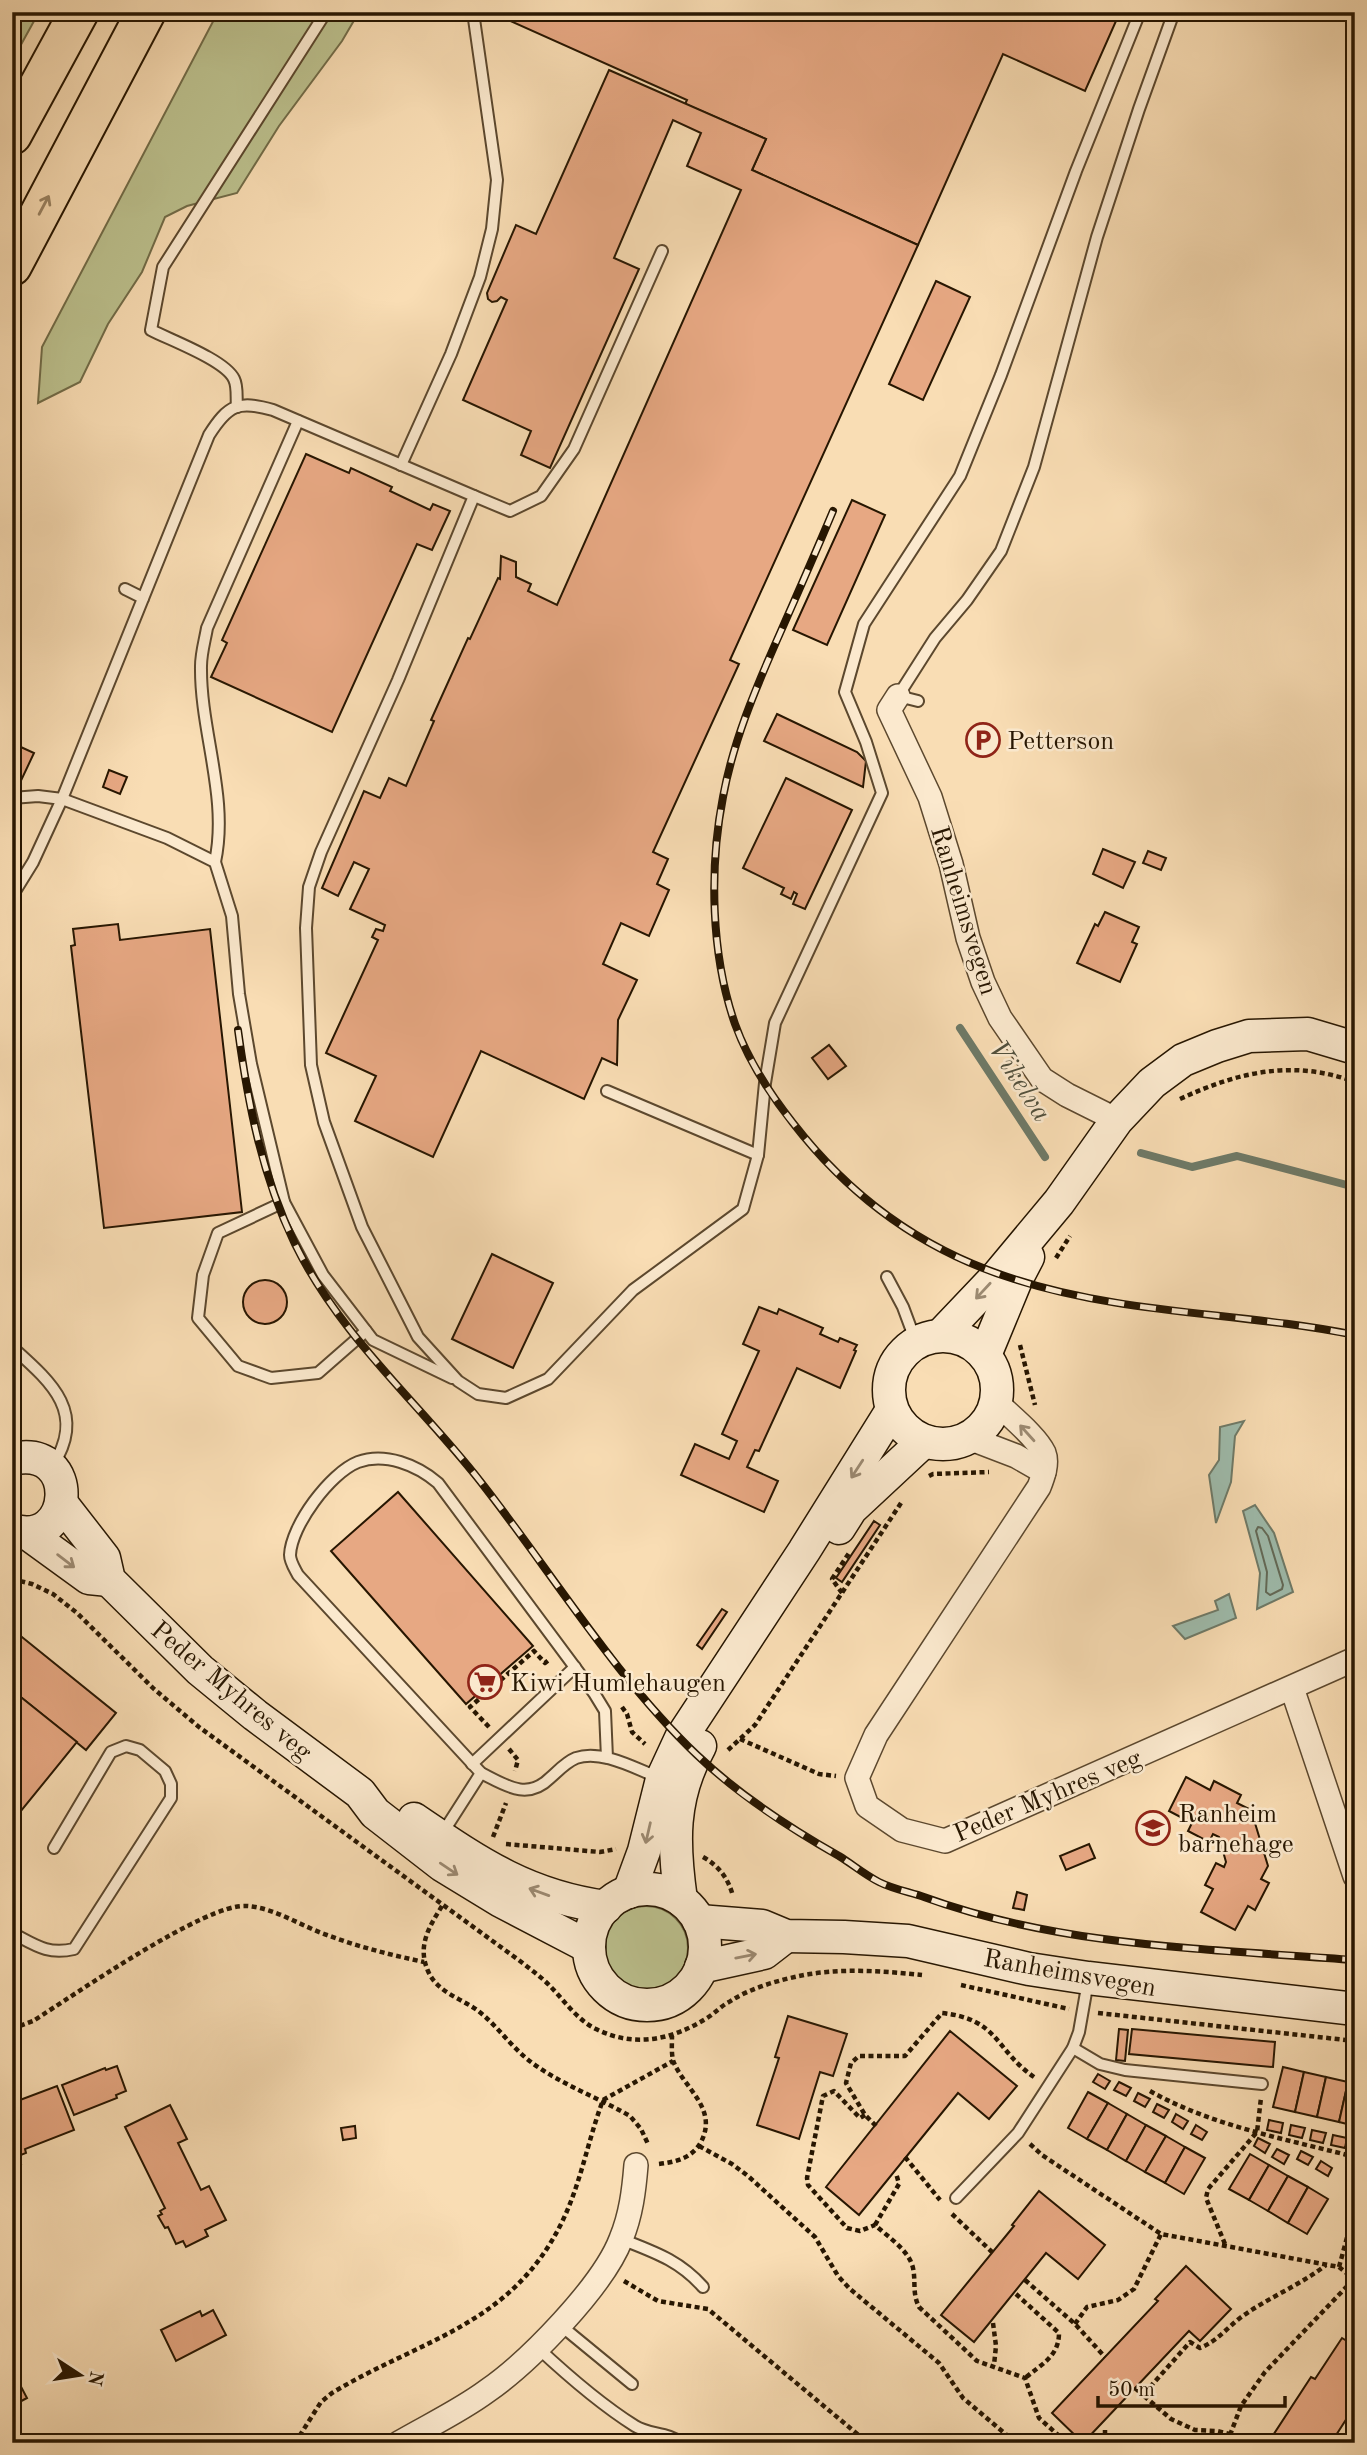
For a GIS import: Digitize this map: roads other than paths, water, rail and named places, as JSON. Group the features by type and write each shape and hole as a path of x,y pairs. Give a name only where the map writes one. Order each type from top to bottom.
{"highway":[{"path":"12,135 79,12"},
{"path":"12,266 146,12"}],"street":[{"name":"Ranheimsvegen","path":"908,699 889,709 930,797 951,864 968,938 983,982 1000,1018 1042,1079 1114,1125"},
{"path":"985,1355 1016,1280 1068,1214 1114,1125 1152,1083 1183,1060 1249,1036 1308,1034 1355,1048"},
{"path":"929,1339 965,1340 985,1355 996,1377 996,1402 986,1423 969,1438 947,1444 924,1441 905,1429 892,1410 888,1384 897,1360 929,1339 1068,1214"},
{"path":"969,1438 1016,1456 1044,1472 1044,1454 1030,1435 996,1402"},
{"path":"892,1410 804,1551 681,1738 662,1779 644,1852 617,1900 597,1918 589,1947 591,1963 608,1990 622,1999 637,2004 661,2003 683,1993 694,1982 701,1967 705,1946 690,1910 674,1854 676,1820 687,1772 720,1711 851,1509 924,1441"},
{"path":"12,1459 34,1458 51,1468 60,1481 63,1492 62,1504 49,1524 39,1530 20,1532"},
{"name":"Peder Myhres veg","path":"1044,1472 1039,1487 876,1735 857,1777 867,1806 902,1830 945,1841 1355,1659"},
{"name":"Peder Myhres veg","path":"62,1504 104,1558 109,1580 200,1670 255,1715 360,1793 375,1813 452,1872 589,1947"},
{"name":"Peder Myhres veg","path":"20,1532 89,1578 109,1580"},
{"path":"1292,1688 1355,1876"},
{"name":"Peder Myhres veg","path":"360,1793 382,1799 505,1877 539,1893 617,1900"},
{"path":"617,1900 656,1890 690,1910"},
{"name":"Ranheimsvegen","path":"690,1910 762,1926 786,1936 908,1941 1029,1969 1088,1978 1355,2009"},
{"path":"701,1967 764,1953 786,1936"},
{"path":"399,2443 487,2392 538,2348 607,2268 621,2239 646,2161"}],"lane":[{"path":"236,407 233,377 222,366 151,330 163,267 326,12"},
{"path":"401,464 451,354 480,277 492,229 497,180 473,12"},
{"path":"298,421 207,628 201,663 203,705 219,818 220,839 215,862 232,916 239,994 251,1064 284,1202 323,1275 373,1340 458,1381 478,1394 506,1398 548,1379 633,1290 743,1209 758,1156 765,1083 775,1023 882,793 866,742 845,692 864,624 960,476 1002,375 1076,171 1140,12"},
{"path":"908,699 935,638 967,600 1001,551 1034,467 1097,237 1174,12"},
{"path":"12,896 33,862 62,799 209,435 222,415 236,407 254,405 401,464 510,512 541,496 574,449 662,251"},
{"path":"458,1381 418,1337 362,1227 324,1122 311,1065 306,928 309,887 321,852 398,680 474,496"},
{"path":"125,589 143,598"},
{"path":"12,798 38,796 62,799 167,838 215,862"},
{"path":"607,1091 758,1156"},
{"path":"284,1202 218,1233 203,1275 198,1318 237,1366 271,1378 318,1373 366,1331"},
{"path":"887,1277 903,1307 929,1339"},
{"path":"12,1347 37,1370 64,1405 67,1415 66,1437 63,1450 51,1468"},
{"path":"607,1758 605,1711 438,1483 424,1470 378,1458 356,1463 337,1477 304,1513 294,1533 290,1558 298,1575 481,1773 511,1788 533,1789 542,1787 563,1765 577,1758 607,1758 662,1779"},
{"path":"472,1763 575,1667"},
{"path":"12,1933 44,1949 58,1952 74,1949 171,1798 171,1784 165,1771 140,1750 126,1746 111,1752 54,1848"},
{"path":"440,1836 481,1773"},
{"path":"956,2198 1018,2133 1073,2048 1079,2032 1088,1978"},
{"path":"1073,2048 1100,2064 1125,2070 1262,2084"},
{"path":"621,2239 668,2258 689,2271 703,2287"},
{"path":"559,2324 632,2384"},
{"path":"538,2348 613,2411 639,2429 674,2437 681,2443"}],"water":[{"path":"1244,1421 1235,1436 1231,1482 1216,1523 1209,1475 1219,1460 1220,1427"},
{"path":"1255,1505 1274,1533 1293,1592 1257,1609 1260,1573 1243,1511"},
{"path":"1229,1594 1236,1618 1185,1639 1173,1626 1218,1610 1215,1601"}],"waterway":[{"name":"Vikelva","path":"960,1028 1045,1157"},
{"name":"Vikelva","path":"1141,1153 1192,1167 1237,1156 1347,1185 1355,1193"}],"railway":[{"path":"833,511 746,717 727,777 719,825 714,882 721,970 740,1037 768,1088 815,1150 865,1198 920,1237 981,1267 1056,1291 1098,1300 1312,1327 1355,1335"},
{"path":"238,1030 246,1085 265,1166 283,1218 313,1277 357,1339 480,1481 638,1692 697,1755 730,1784 783,1822 879,1882 976,1914 1083,1936 1137,1943 1355,1960"}],"place":[{"name":"Petterson","path":"983,740"},
{"name":"Kiwi Humlehaugen","path":"485,1682"},
{"name":"Ranheim barnehage","path":"1153,1828"}]}
